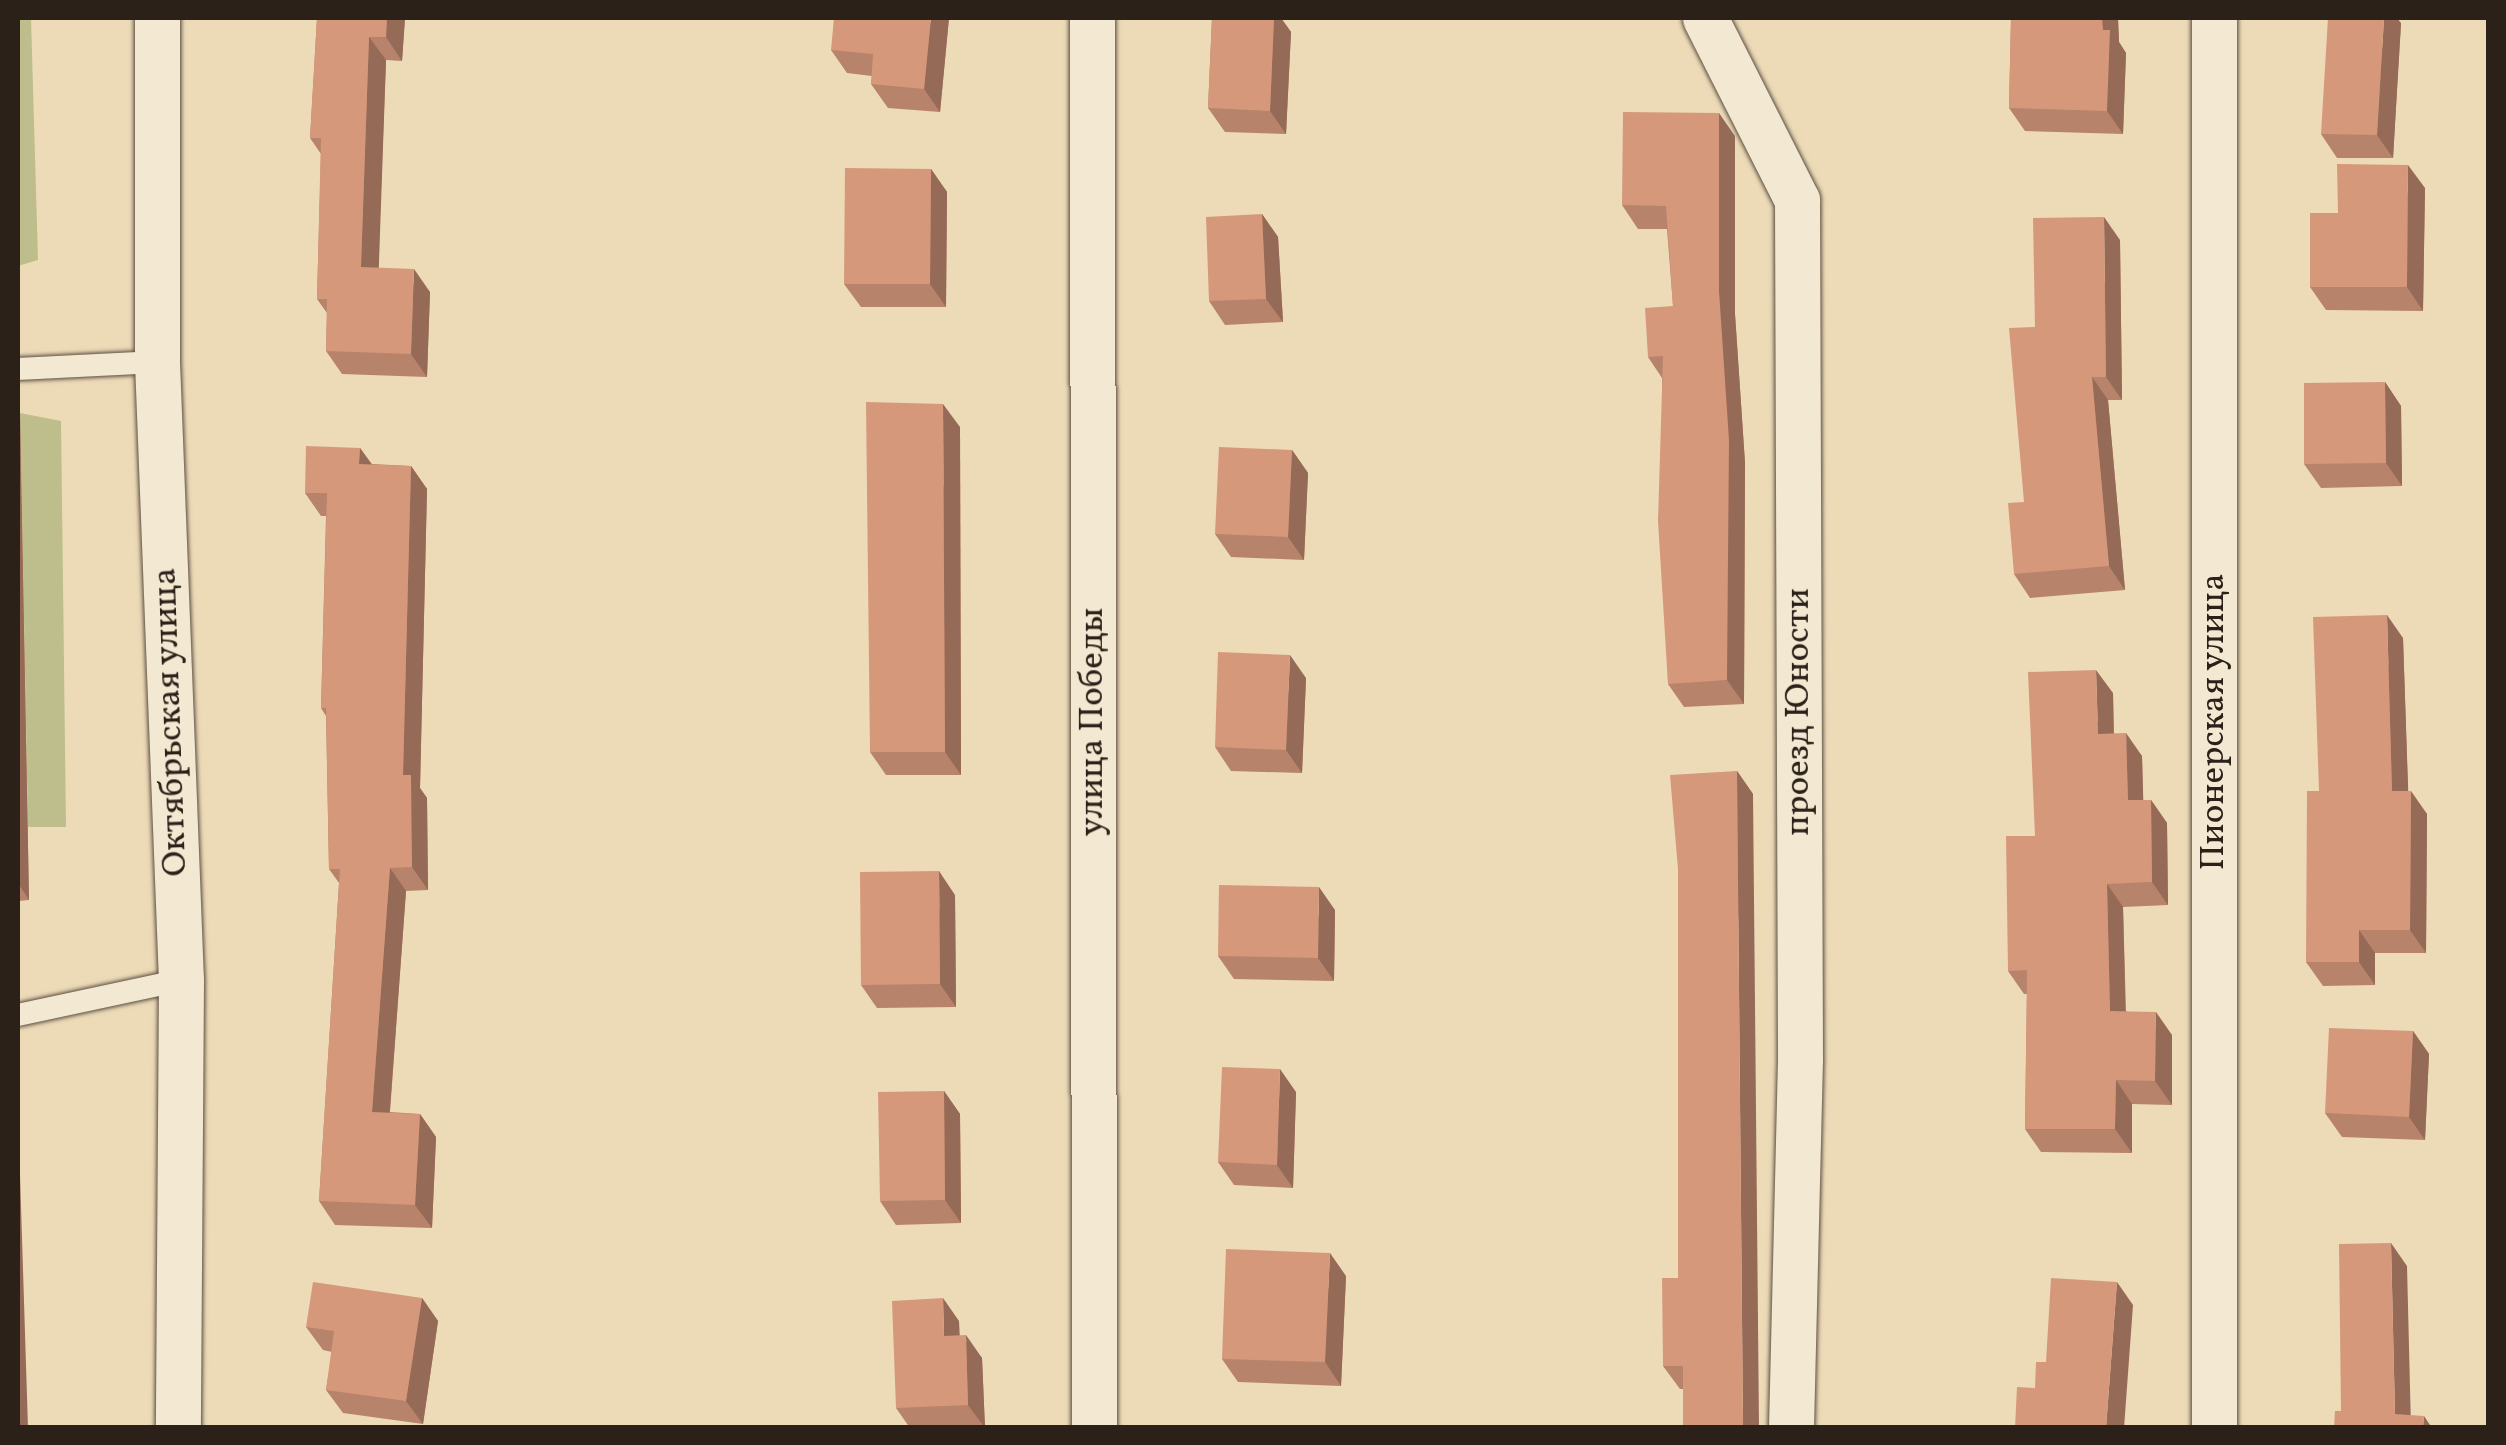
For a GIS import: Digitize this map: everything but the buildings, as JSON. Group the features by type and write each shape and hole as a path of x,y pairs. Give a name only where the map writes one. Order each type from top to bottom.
{"street":[{"name":"Октябрьская улица","path":"157,18 158,362 181,980 178,1428"},
{"name":"улица Победы","path":"1092,18 1094,1428"},
{"name":"проезд Юности","path":"1704,18 1797,200 1800,1059 1791,1428"},
{"name":"Пионерская улица","path":"2214,18 2214,1428"}],"lane":[{"path":"18,369 158,362"},
{"path":"18,1015 181,980"}],"green space":[{"path":"18,18 31,18 38,260 18,266"},
{"path":"20,413 61,421 66,827 28,827"}]}
